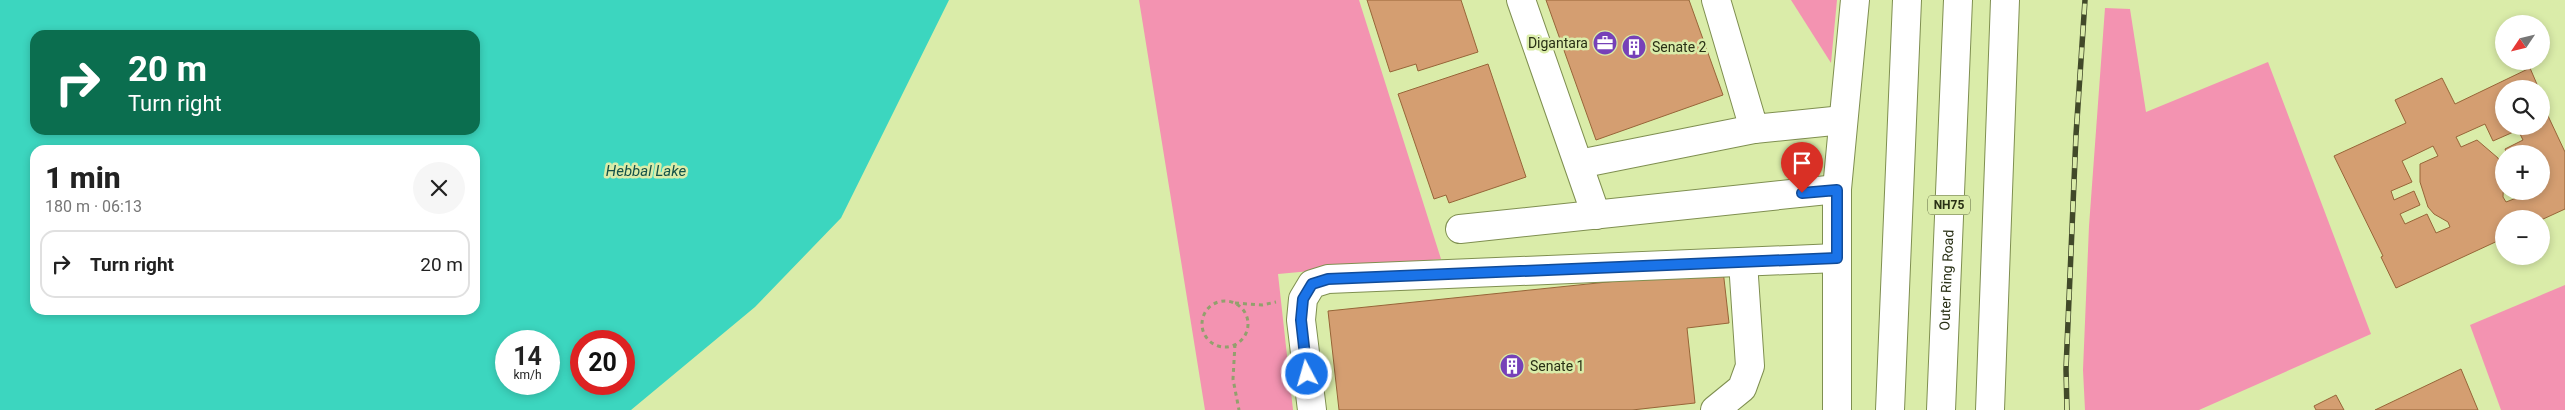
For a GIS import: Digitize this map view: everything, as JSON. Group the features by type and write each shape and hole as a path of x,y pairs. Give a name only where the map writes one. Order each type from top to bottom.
{"main road":[{"path":"1521,0 1596,215"},
{"path":"1716,0 1754,129"},
{"path":"1837,410 1837,190 1855,0"},
{"path":"1890,410 1907,0"},
{"name":"Outer Ring Road","path":"1940,410 1958,0"},
{"path":"1990,410 2005,0"},
{"path":"1579,164 1754,129 1844,120"},
{"path":"1460,229 1837,190"},
{"path":"1312,410 1301,320 1304,297 1312,284 1328,279 1837,258"},
{"path":"1715,410 1742,388 1750,366 1744,262"}],"path":[{"path":"1233,302 1240,306 1248,320 1244,336 1235,344 1219,346 1210,341 1202,325 1203,316 1208,308 1225,301 1262,305 1304,297"},
{"path":"1235,344 1233,379 1239,410"}],"shaded area":[{"path":"1139,0 1359,0 1441,259 1278,274 1293,410 1205,410"},
{"path":"1791,0 1837,0 1831,63"},
{"path":"2105,8 2130,9 2146,112 2268,62 2371,334 2199,410 2085,410 2083,370 2089,226"},
{"path":"2565,285 2565,410 2501,410 2470,325"}],"water":[{"name":"Hebbal Lake","path":"0,0 949,0 841,218 755,307 631,410 0,410"}],"building":[{"path":"1367,0 1461,0 1478,52 1418,71 1416,64 1390,72"},
{"name":"Senate 2","path":"1546,0 1689,0 1723,95 1596,140"},
{"path":"1488,64 1526,177 1449,203 1446,195 1434,199 1398,94"},
{"path":"2526,70 2531,70 2535,80 2505,80"},
{"path":"2442,78 2455,104 2495,85 2495,135 2507,135 2493,141 2485,124 2456,137 2461,147 2477,140 2495,155 2495,200 2505,200 2506,202 2511,200 2550,200 2550,145 2513,145 2523,140 2520,135 2550,135 2550,120 2565,152 2565,209 2550,216 2550,210 2495,210 2495,242 2396,288 2381,257 2383,256 2334,156 2406,123 2395,100","holes":["2433,146 2438,156 2420,164 2420,182 2428,207 2434,214 2448,222 2450,227 2436,233 2427,214 2405,224 2400,214 2420,205 2414,191 2394,200 2391,191 2412,182 2402,161"]},
{"name":"Senate 1","path":"1723,270 1729,323 1687,328 1695,403 1632,410 1339,410 1328,311"},
{"path":"2461,369 2478,410 2375,410"},
{"path":"2336,395 2344,410 2316,410 2314,406"}],"railway":[{"path":"2067,410 2066,369 2076,135 2085,0"}],"place":[{"name":"Digantara","path":"1605,43"},
{"name":"Senate 2","path":"1634,47"},
{"name":"Senate 1","path":"1512,366"}],"route":[{"path":"1307,374 1301,320 1303,299 1312,284 1328,279 1837,258 1837,190 1802,193"}]}
